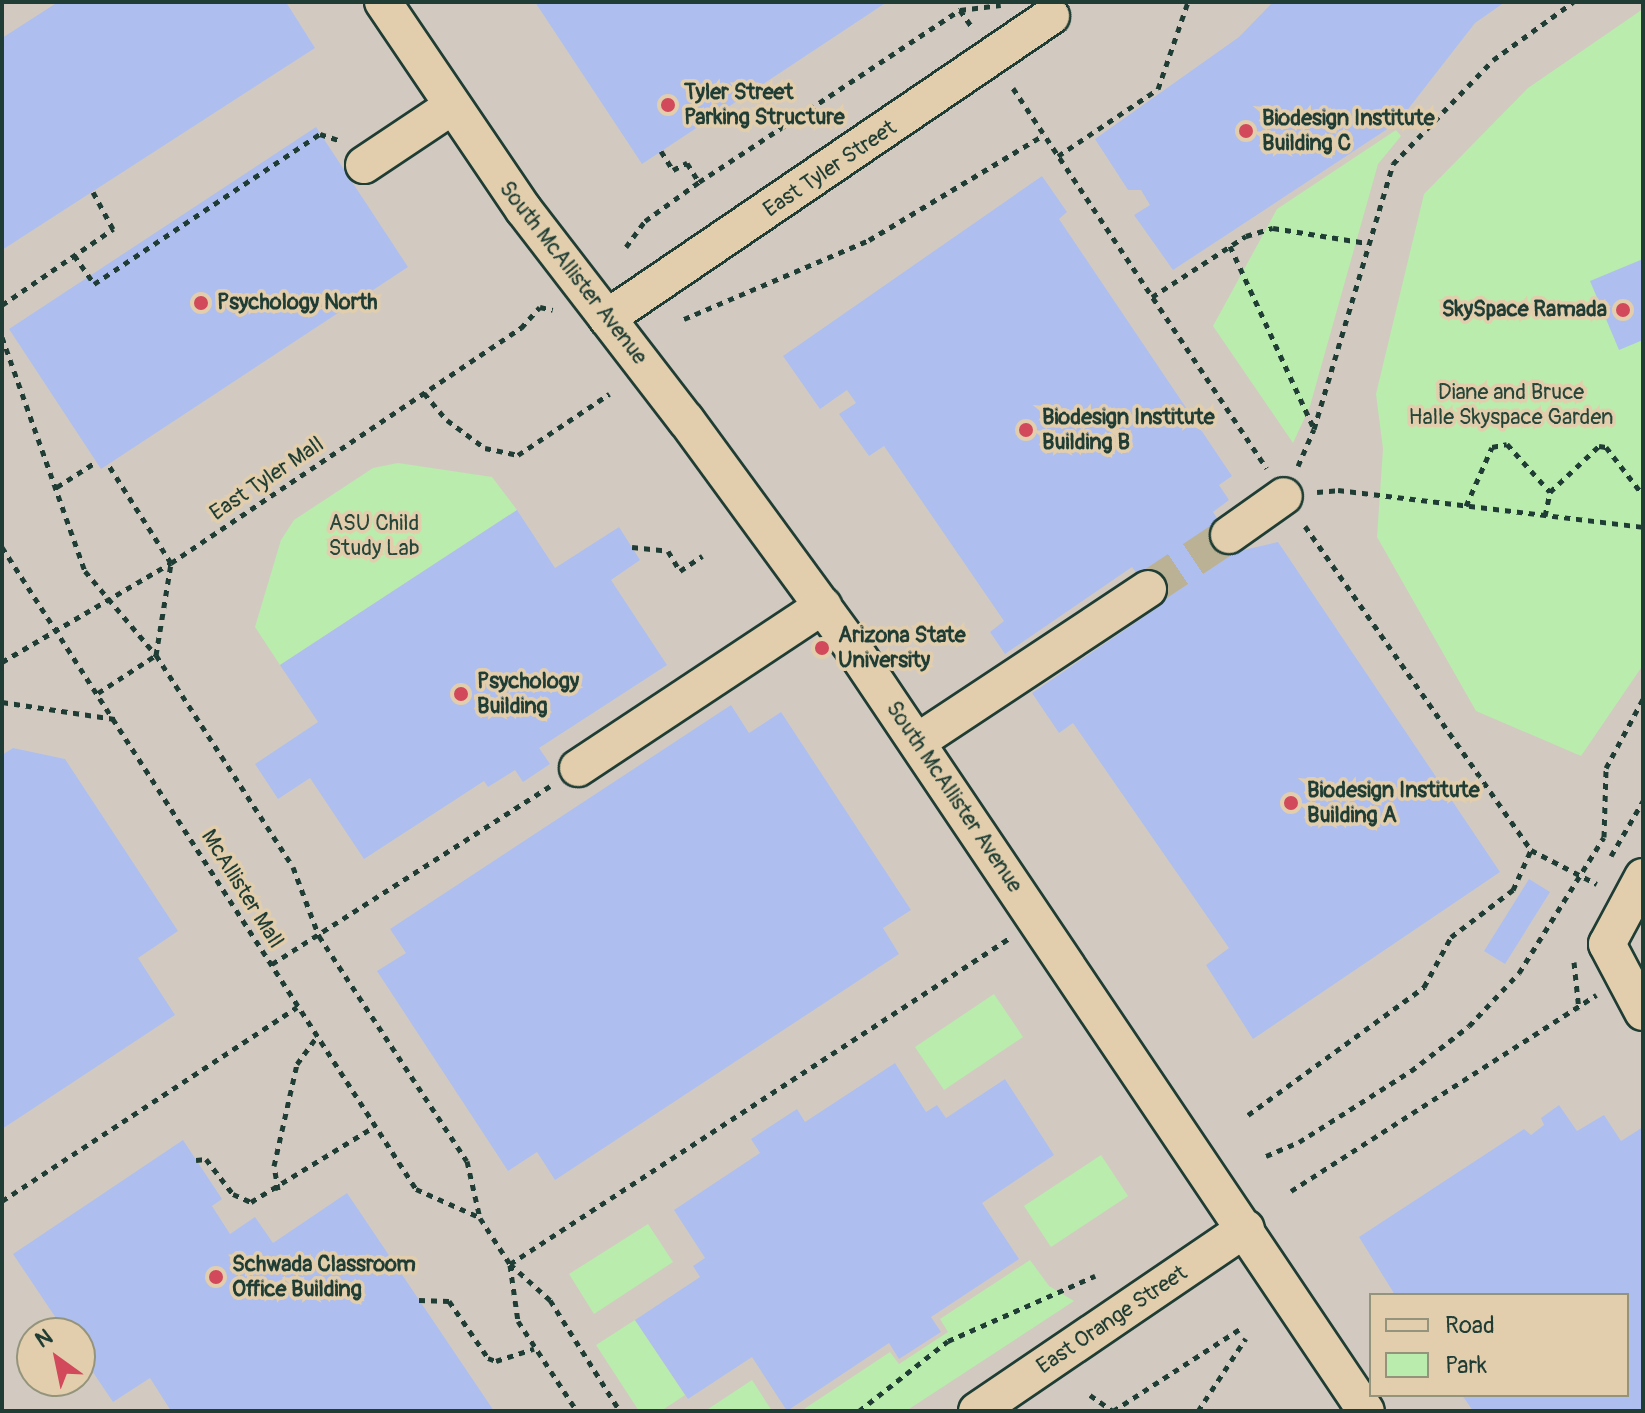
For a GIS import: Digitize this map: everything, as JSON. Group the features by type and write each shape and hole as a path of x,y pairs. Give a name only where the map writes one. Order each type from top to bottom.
{"street":[{"name":"South McAllister Avenue","path":"383,2 451,107 823,606 1246,1228 1366,1411"},
{"name":"East Tyler Street","path":"607,318 1051,16"},
{"path":"364,165 451,107"},
{"path":"1229,535 1284,496"},
{"path":"917,742 1148,589"},
{"path":"578,768 823,606"},
{"path":"1643,877 1607,944 1643,1012"},
{"name":"East Orange Street","path":"977,1411 1246,1228"}],"path":[{"path":"1058,156 1158,89 1188,2"},
{"path":"1284,496 1314,429 1384,187 1406,148 1493,60 1573,2"},
{"path":"626,247 645,221 699,182 960,10 1002,5"},
{"path":"960,10 977,34"},
{"path":"1013,88 1028,110"},
{"path":"74,255 94,284 320,134 331,134 364,165"},
{"path":"684,319 869,240 1044,135"},
{"path":"661,151 673,170 687,163 699,182"},
{"path":"2,305 113,229 93,192"},
{"path":"1152,297 1230,246 1273,228 1367,243"},
{"path":"1230,246 1314,429"},
{"name":"East Tyler Mall","path":"2,662 55,627 171,563 521,328 540,307"},
{"name":"McAllister Mall","path":"2,337 85,571 156,655 293,867 319,936 467,1161 480,1218 510,1264 550,1300 620,1411"},
{"path":"424,393 447,420 485,448 518,455 609,394"},
{"path":"1466,506 1492,447 1507,444 1550,492"},
{"path":"1545,516 1550,492 1599,446 1606,447 1643,495"},
{"path":"57,487 96,462"},
{"path":"98,693 156,655 171,563 108,464"},
{"path":"1284,496 1338,490 1643,527"},
{"name":"McAllister Mall","path":"2,547 374,1127 425,1197 480,1218"},
{"path":"632,547 668,551 680,571 702,556"},
{"path":"1266,1156 1299,1142 1411,1071 1469,1026 1519,973 1604,837 1609,756 1643,699"},
{"path":"2,702 115,719"},
{"path":"272,964 578,768"},
{"path":"1622,835 1643,801"},
{"path":"1248,1115 1424,987 1451,937 1513,890 1531,850 1597,884"},
{"path":"510,1264 1037,919"},
{"path":"2,1201 297,1007"},
{"path":"1291,1191 1579,1010"},
{"path":"278,1190 274,1166 297,1064 316,1038"},
{"path":"196,1160 206,1159 233,1194 251,1202 278,1190 374,1127"},
{"name":"McAllister Mall","path":"510,1264 515,1313 534,1349 577,1411"},
{"path":"859,1411 906,1369 948,1341 1095,1276"},
{"path":"419,1300 449,1301 488,1358 496,1361 534,1349"},
{"path":"1090,1395 1113,1411 1243,1327"},
{"path":"1198,1411 1246,1338"}],"shaded area":[{"name":"Arizona State University","path":"2,2 1643,2 1643,1411 2,1411"}],"green space":[{"name":"Diane and Bruce Halle Skyspace Garden","path":"1643,9 1643,665 1581,756 1476,711 1377,537 1383,449 1376,394 1424,194 1528,88"},
{"path":"1396,130 1401,136 1378,164 1310,406 1293,443 1213,326 1277,209"},
{"name":"ASU Child Study Lab","path":"398,463 492,477 517,510 280,665 255,627 281,540 294,520 373,468"},
{"path":"994,994 1023,1037 944,1090 915,1047"},
{"path":"1101,1155 1128,1196 1051,1247 1024,1206"},
{"path":"648,1224 673,1262 594,1314 569,1274"},
{"path":"1030,1260 1049,1286 1074,1301 906,1411 801,1411 890,1352 899,1364 948,1332 940,1319"},
{"path":"635,1320 685,1395 661,1411 639,1411 596,1345"},
{"path":"752,1380 772,1411 705,1411"}],"building":[{"path":"58,2 286,2 315,48 2,250 2,38"},
{"name":"Tyler Street Parking Structure","path":"535,2 887,2 642,164"},
{"name":"Biodesign Institute Building C","path":"1273,2 1505,2 1475,23 1398,122 1173,270 1134,215 1150,205 1141,190 1128,190 1095,139 1239,37"},
{"name":"Psychology North","path":"316,127 408,267 101,469 9,329"},
{"path":"1042,176 1067,212 1059,219 1232,476 1219,485 1229,500 1213,512 1239,551 1278,542 1500,872 1253,1039 1206,965 1229,948 1073,723 1059,733 1032,693 1160,606 1132,567 1005,654 990,632 1004,621 884,446 869,456 839,414 856,403 847,390 820,409 783,356"},
{"name":"SkySpace Ramada","path":"1643,259 1643,340 1619,350 1590,281"},
{"name":"Psychology Building","path":"517,510 555,568 619,527 640,560 611,580 667,665 539,748 550,764 523,782 515,770 488,787 484,781 364,859 310,778 278,799 255,764 318,722 280,665"},
{"path":"731,705 749,733 781,712 911,910 883,928 899,954 555,1180 537,1152 508,1171 377,971 406,953 390,929"},
{"path":"13,748 65,759 178,931 138,958 175,1015 2,1129 2,755"},
{"path":"1529,879 1550,892 1505,964 1484,951"},
{"path":"895,1063 926,1112 937,1105 946,1118 1005,1079 1054,1155 982,1203 1019,1259 931,1317 941,1332 899,1359 889,1343 787,1411 752,1357 688,1399 635,1320 700,1277 693,1266 705,1258 674,1210 760,1153 751,1139 797,1109 805,1122"},
{"path":"1559,1105 1577,1131 1604,1115 1621,1141 1643,1127 1643,1411 1473,1411 1463,1397 1629,1397 1629,1293 1394,1293 1359,1237 1524,1129 1531,1135 1544,1125 1541,1118"},
{"name":"Schwada Classroom Office Building","path":"183,1140 222,1199 212,1206 230,1234 255,1217 273,1243 347,1193 494,1411 171,1411 150,1378 113,1402 96,1377 96,1317 55,1317 13,1254"}],"tunnel":[{"path":"1148,589 1229,535"}],"place":[{"name":"Tyler Street Parking Structure","path":"668,105"},
{"name":"Biodesign Institute Building C","path":"1246,131"},
{"name":"Psychology North","path":"201,303"},
{"name":"SkySpace Ramada","path":"1623,310"},
{"name":"Biodesign Institute Building B","path":"1026,430"},
{"name":"Arizona State University","path":"822,648"},
{"name":"Psychology Building","path":"461,694"},
{"name":"Biodesign Institute Building A","path":"1291,803"},
{"name":"Schwada Classroom Office Building","path":"216,1277"}]}
